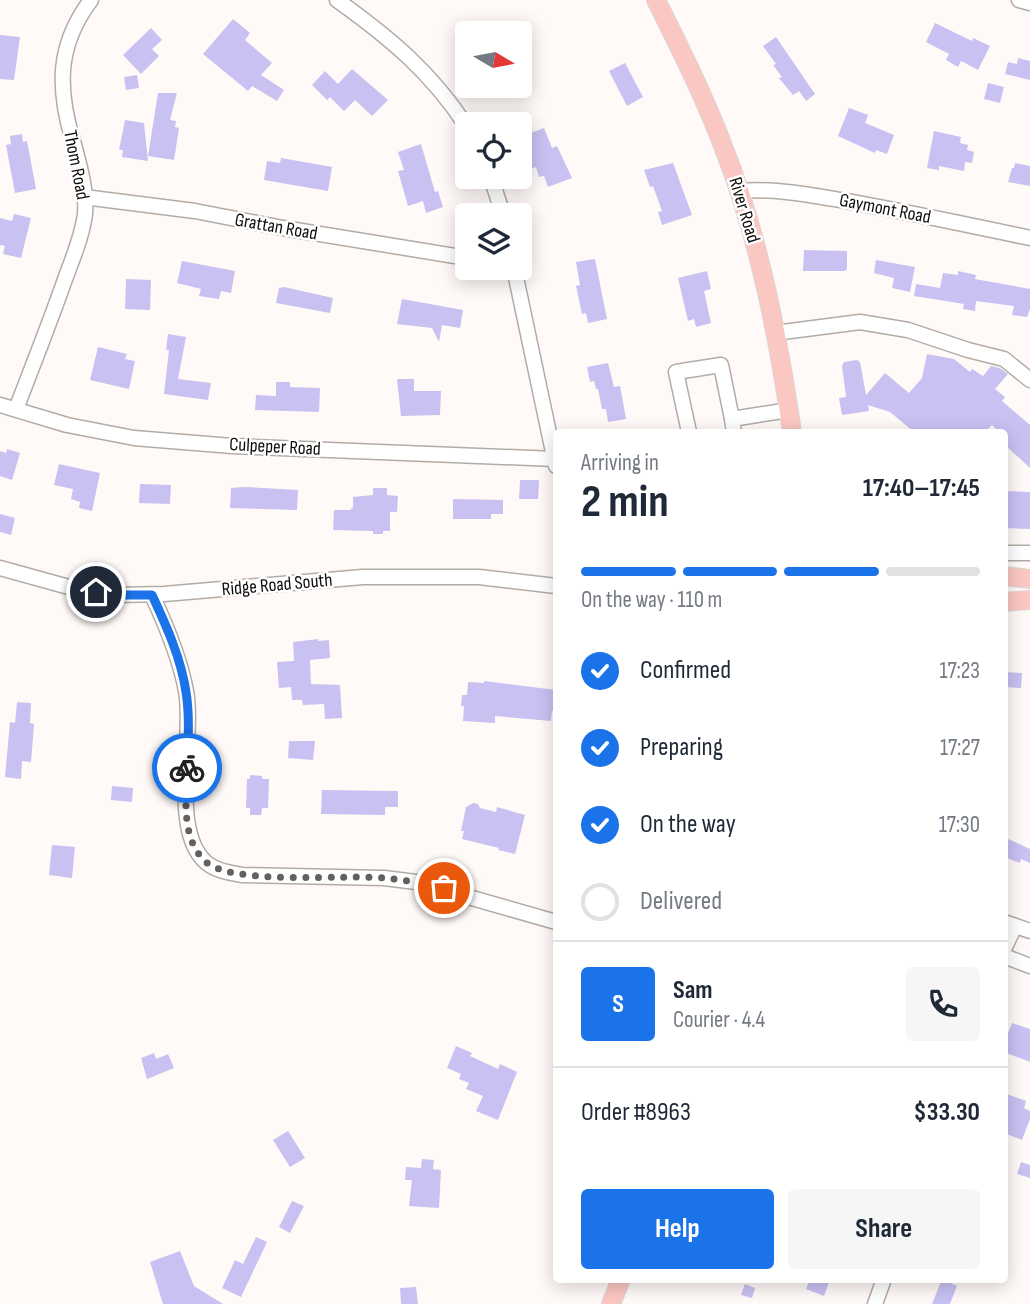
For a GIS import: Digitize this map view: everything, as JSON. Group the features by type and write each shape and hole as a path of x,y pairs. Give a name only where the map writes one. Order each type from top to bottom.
{"main road":[{"name":"River Road","path":"656,0 701,93 739,191 751,229 775,333 792,429"},
{"path":"1008,576 1030,579"},
{"path":"1008,602 1030,600"},
{"path":"611,1304 619,1283"}],"street":[{"name":"Thom Road","path":"16,409 73,258 85,212 81,173 64,107 62,72 68,41 80,15 91,0"},
{"path":"337,0 383,33 421,68 457,112"},
{"path":"1019,0 1030,3"},
{"name":"Gaymont Road","path":"739,191 788,191 1030,238"},
{"name":"Grattan Road","path":"84,197 195,211 283,229 455,256"},
{"path":"517,280 553,449"},
{"path":"775,333 860,322 908,330 1004,359 1030,380"},
{"path":"688,429 676,372 720,365 733,426 789,410"},
{"name":"Culpeper Road","path":"0,405 67,425 135,438 232,446 553,463"},
{"path":"1008,554 1030,553"},
{"name":"Ridge Road South","path":"0,568 76,589 115,595 152,595 363,577 478,577 553,586"},
{"path":"152,595 169,633 186,691 189,726 187,815 191,839 204,861 223,872 242,875 384,878 416,882 553,921"},
{"path":"1010,924 1030,931"},
{"path":"1008,958 1030,967"},
{"path":"875,1304 883,1283"}],"building":[{"path":"233,19 250,33 245,40 272,63 261,75 284,90 277,101 252,86 248,91 203,54"},
{"path":"935,23 972,41 973,38 990,46 978,70 961,61 958,67 946,60 949,54 926,42"},
{"path":"151,28 162,40 152,49 159,56 141,74 123,55"},
{"path":"0,35 20,37 14,80 0,79"},
{"path":"776,37 815,94 806,101 799,91 793,95 779,78 782,77 773,65 776,64 763,46"},
{"path":"1018,58 1030,61 1030,80 1005,74 1008,62 1017,64"},
{"path":"625,63 643,97 627,106 609,71"},
{"path":"352,69 388,100 372,116 355,100 344,111 330,97 327,100 312,85 325,71 338,84"},
{"path":"137,75 139,88 126,90 124,77"},
{"path":"988,83 1004,87 1000,103 984,99"},
{"path":"158,93 177,93 170,120 176,121 175,127 179,128 174,160 148,156"},
{"path":"849,108 868,115 865,123 894,135 887,154 876,150 875,153 838,136"},
{"path":"125,120 144,123 148,161 122,157 123,150 119,150"},
{"path":"544,128 552,148 557,146 572,178 548,187 544,176 539,177 536,167 532,169 532,132"},
{"path":"934,131 961,137 960,143 968,145 967,150 974,152 972,163 965,162 964,171 939,166 939,170 927,168"},
{"path":"22,134 23,142 27,141 36,189 15,193 6,145 11,144 10,136"},
{"path":"421,144 435,192 438,191 443,207 426,213 423,201 408,206 398,171 404,170 398,152"},
{"path":"281,158 332,167 328,191 264,180 267,161 280,163"},
{"path":"673,163 692,215 662,225 658,212 662,211 644,170"},
{"path":"1015,163 1030,166 1030,186 1008,182"},
{"path":"14,214 31,218 21,258 3,254 5,246 0,245 0,218 12,221"},
{"path":"804,250 847,251 847,269 803,271"},
{"path":"595,259 607,319 588,323 586,313 582,314 576,286 580,285 576,262"},
{"path":"876,260 915,267 910,292 892,288 894,278 874,273"},
{"path":"182,261 235,271 231,293 221,291 219,299 199,296 201,289 177,283"},
{"path":"707,271 711,289 704,291 711,323 696,327 694,319 688,321 678,278"},
{"path":"958,271 976,275 975,279 1030,289 1030,309 1027,317 1012,315 1014,306 976,301 975,311 963,309 964,304 914,296 916,284 940,288 943,273 958,275"},
{"path":"126,279 151,280 150,310 125,309"},
{"path":"279,288 333,298 330,313 276,303"},
{"path":"402,299 463,310 460,328 442,325 439,342 432,328 397,324"},
{"path":"168,334 186,337 178,379 211,383 208,400 164,394"},
{"path":"98,347 127,354 125,359 135,361 129,389 90,380"},
{"path":"927,354 954,359 970,372 972,369 983,376 991,366 1008,374 995,389 1005,397 1002,401 1030,425 1030,468 1008,448 1008,429 996,429 992,425 988,429 910,429 890,412 868,405 869,411 842,415 839,398 846,397 842,366 844,362 860,362 866,395 885,373 909,393 922,378"},
{"path":"608,363 614,387 620,386 626,419 608,422 606,409 602,409 598,389 594,381 590,382 587,367"},
{"path":"397,379 414,379 414,391 441,391 440,415 401,416"},
{"path":"276,382 290,382 290,387 320,388 319,412 255,410 256,395 276,396"},
{"path":"7,449 20,453 12,480 0,476 0,451 6,453"},
{"path":"59,464 100,473 92,511 79,508 80,502 71,499 73,489 54,485"},
{"path":"520,480 539,480 538,499 519,499"},
{"path":"140,484 171,485 170,504 139,503"},
{"path":"231,488 298,490 297,510 230,508"},
{"path":"373,488 387,488 387,495 398,496 397,512 390,512 390,531 373,534 373,531 333,530 334,510 350,510 353,507 353,497 373,495"},
{"path":"1008,491 1030,492 1030,529 1008,528"},
{"path":"453,499 503,500 503,514 491,514 491,519 453,519"},
{"path":"0,514 15,518 11,535 0,532"},
{"path":"329,640 330,658 310,660 311,684 340,685 342,718 325,719 324,704 303,705 302,700 292,700 291,687 279,688 277,662 294,661 293,642"},
{"path":"1008,672 1022,673 1021,688 1008,687"},
{"path":"468,682 553,690 551,721 495,716 495,723 463,721 462,695 467,695"},
{"path":"17,702 31,703 30,723 34,724 31,762 22,761 21,779 5,777 10,722 15,723"},
{"path":"289,741 315,741 313,760 288,758"},
{"path":"250,775 269,779 268,808 262,808 261,815 250,815 250,808 246,808 247,779 250,779"},
{"path":"112,786 133,788 132,802 111,800"},
{"path":"322,790 398,791 398,807 385,807 385,815 321,814"},
{"path":"473,803 480,808 496,812 497,807 525,815 515,854 462,839 466,807"},
{"path":"1008,839 1030,849 1030,863 1021,859 1020,863 1008,858"},
{"path":"52,845 75,847 72,878 49,875"},
{"path":"1012,1023 1030,1029 1030,1062 1008,1054 1008,1033"},
{"path":"456,1046 498,1069 500,1064 517,1072 498,1120 476,1111 483,1096 466,1089 469,1083 459,1079 461,1074 447,1068"},
{"path":"154,1053 156,1059 168,1054 174,1068 147,1079 141,1058"},
{"path":"1008,1094 1026,1101 1024,1108 1030,1111 1030,1119 1022,1140 1008,1135"},
{"path":"288,1131 305,1158 290,1167 273,1140"},
{"path":"422,1159 434,1160 433,1169 441,1170 439,1208 409,1206 412,1180 405,1180 406,1167 421,1168"},
{"path":"1021,1162 1030,1165 1030,1178 1017,1174"},
{"path":"292,1201 304,1206 290,1233 279,1227"},
{"path":"256,1237 267,1242 241,1297 222,1288 235,1260 243,1264"},
{"path":"180,1251 194,1286 223,1304 163,1304 150,1262"},
{"path":"808,1283 829,1283 824,1296 806,1289"},
{"path":"940,1283 957,1286 950,1304 932,1304"},
{"path":"745,1284 755,1288 752,1298 741,1295"},
{"path":"416,1287 418,1304 401,1304 400,1288"}],"way so far":[{"path":"187,768 187,815 191,839 198,854 212,867 242,875 384,878 444,888"}],"route":[{"path":"96,592 152,595 169,633 186,691 189,726 187,768"}]}
